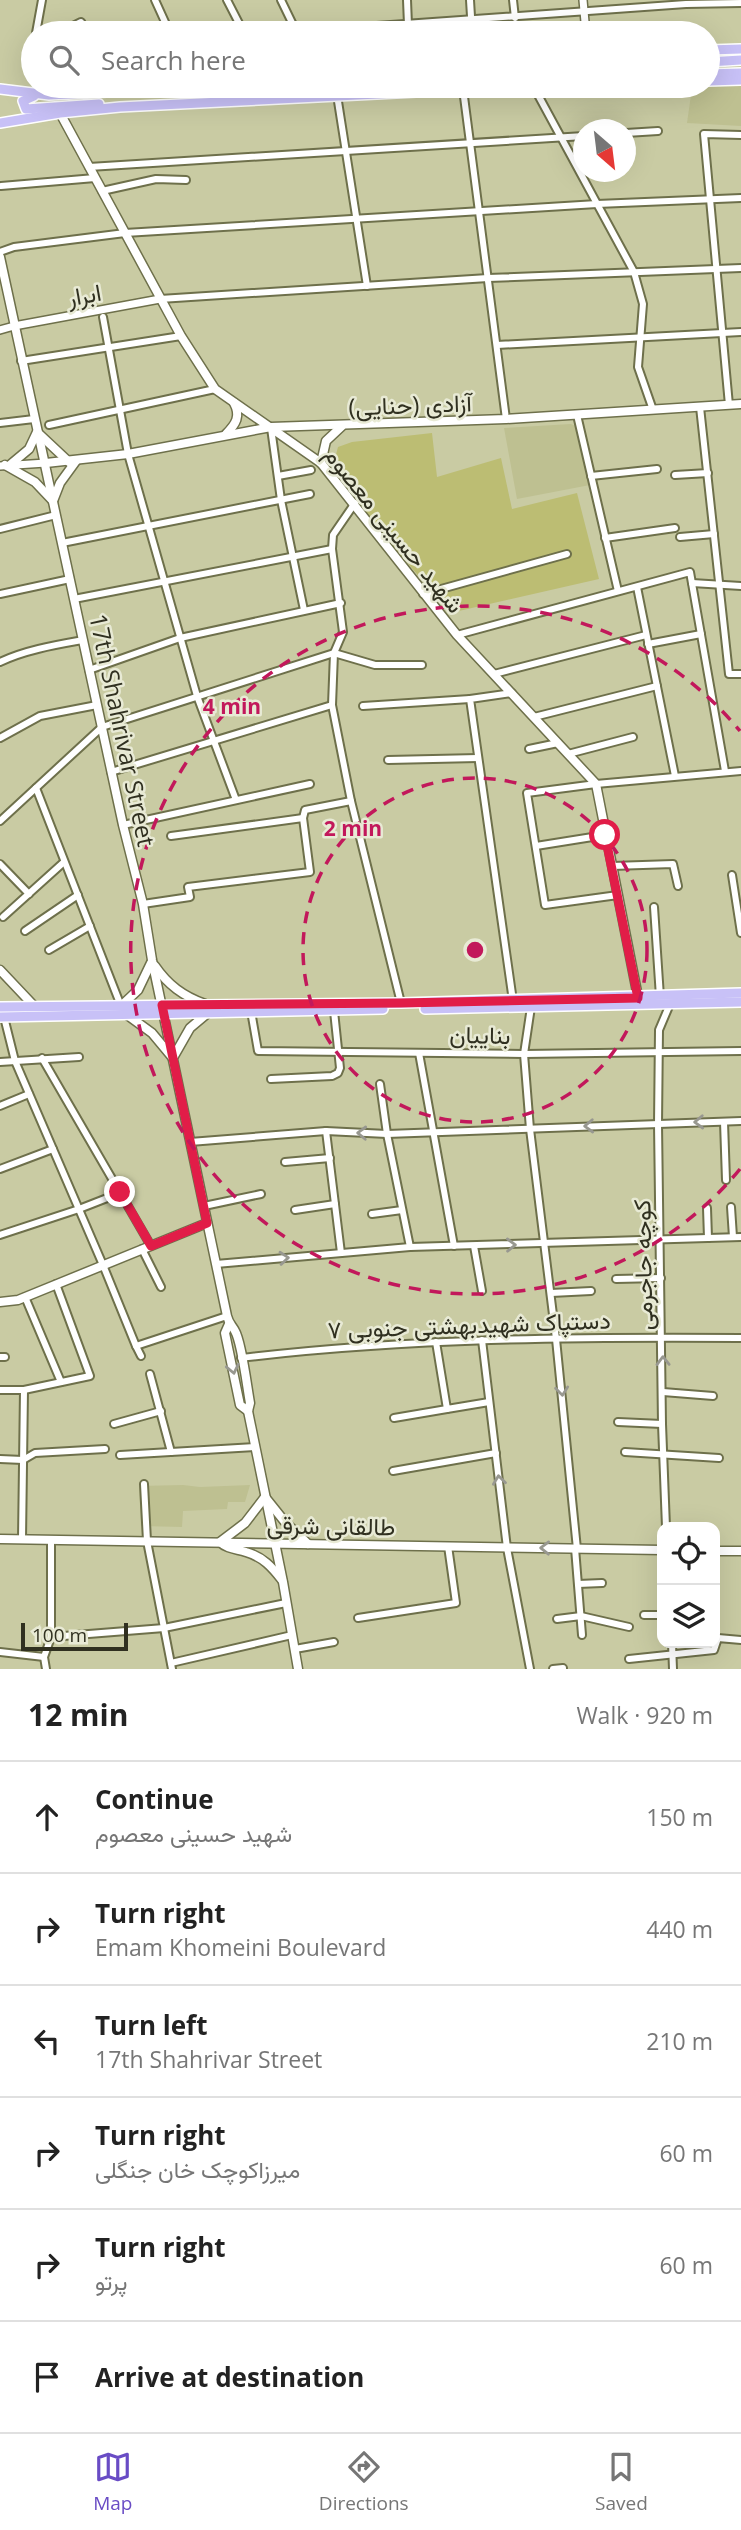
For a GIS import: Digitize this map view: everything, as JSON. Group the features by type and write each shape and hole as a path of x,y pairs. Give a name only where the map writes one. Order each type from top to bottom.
{"main road":[{"path":"720,50 741,49"},
{"path":"720,61 741,60"},
{"path":"720,74 741,73"},
{"path":"720,81 741,80"},
{"path":"0,89 21,90"},
{"path":"25,98 23,105 30,110 82,104 120,107"},
{"path":"0,122 120,107 283,98"},
{"name":"شهید حسینی معصوم","path":"60,113 160,299 215,389 321,463 457,635 596,784"},
{"path":"0,254 14,326"},
{"name":"17th Shahrivar Street","path":"14,326 46,463 122,825 143,904 162,1009 228,1320 235,1330 241,1358 250,1403 248,1411 298,1669"},
{"path":"225,435 236,423 238,415 232,400"},
{"name":"آزادی (حنایی)","path":"46,463 128,454 271,426 342,426 506,419 741,404"},
{"path":"321,463 326,441 342,426"},
{"path":"37,432 76,461 60,483 53,501 34,482 5,465 29,449 37,432"},
{"path":"596,784 638,998"},
{"path":"123,1010 138,990 152,960 174,988 207,1008 334,1011 741,1002"},
{"path":"0,970 33,1010"},
{"path":"2,1017 33,1010 638,998 741,993"},
{"path":"0,1007 15,1012"},
{"path":"123,1010 152,1033 173,1059 183,1037 207,1008"},
{"path":"0,1301 25,1297 207,1223"},
{"name":"17th Shahrivar Street","path":"228,1320 225,1333 240,1405 248,1411"},
{"path":"283,1582 265,1560 225,1547 220,1542 245,1522 265,1497 285,1522 308,1544"},
{"name":"طالقانی شرقی","path":"0,1539 657,1550"},
{"path":"720,1551 741,1551"}],"street":[{"path":"38,21 42,0"},
{"path":"155,0 165,21"},
{"path":"227,0 238,21"},
{"path":"281,0 291,21"},
{"path":"407,0 408,21"},
{"path":"470,0 471,21 686,2 741,3"},
{"path":"513,0 514,18"},
{"path":"583,0 585,21"},
{"path":"337,98 367,286"},
{"path":"464,98 506,419"},
{"path":"540,98 634,272 643,303 638,367 653,410"},
{"path":"636,132 658,131"},
{"path":"729,405 704,134 741,135"},
{"path":"89,167 573,136"},
{"path":"1,186 95,178"},
{"path":"102,191 156,179 186,180"},
{"path":"0,254 15,247 125,233 597,204 741,198"},
{"path":"160,299 488,278 741,268"},
{"name":"ابرار","path":"0,330 160,299"},
{"path":"103,317 128,454 197,695 236,800"},
{"path":"497,345 741,332"},
{"path":"21,361 181,336"},
{"path":"49,425 215,389"},
{"path":"701,407 729,674 741,674"},
{"path":"577,415 618,591"},
{"path":"0,423 34,419"},
{"path":"271,426 281,500 304,610"},
{"path":"5,465 46,463"},
{"path":"591,476 657,469"},
{"path":"278,476 311,470"},
{"path":"675,475 708,473"},
{"path":"62,543 310,494"},
{"path":"355,503 333,535 332,549 343,632 334,653 332,705 351,801 401,1003"},
{"path":"0,528 56,515"},
{"path":"605,538 675,528"},
{"path":"680,537 714,534"},
{"path":"74,599 332,549"},
{"path":"424,594 567,554"},
{"path":"457,635 690,572 725,771"},
{"path":"0,594 70,579"},
{"path":"692,583 741,586"},
{"path":"637,587 675,776"},
{"path":"89,670 180,639 341,603"},
{"path":"648,644 701,634"},
{"path":"494,674 646,635"},
{"path":"0,662 44,648 83,640"},
{"path":"0,821 102,727 334,653 375,665 422,665"},
{"path":"534,717 657,686"},
{"path":"363,706 470,699 512,693"},
{"path":"470,699 513,1001"},
{"path":"0,738 40,716 97,705"},
{"path":"111,772 332,705"},
{"path":"568,754 633,737"},
{"path":"530,749 558,743"},
{"path":"388,760 478,758"},
{"path":"618,895 545,905 527,793 741,771"},
{"path":"122,825 310,785"},
{"path":"36,788 123,1010"},
{"path":"143,904 190,897 188,887 310,872 303,818 305,810 351,801"},
{"path":"171,836 303,818"},
{"path":"536,846 605,835"},
{"path":"3,917 64,862"},
{"path":"0,864 29,894"},
{"path":"612,866 673,864 678,886"},
{"path":"732,875 741,933"},
{"path":"25,931 78,895"},
{"path":"654,907 660,997"},
{"path":"49,950 90,926"},
{"name":"کوچه جاجرمی","path":"666,1522 662,1424 658,1053 659,1030 670,1004"},
{"path":"531,1007 524,1054 530,1129 567,1444 582,1634"},
{"name":"بناییان","path":"251,1011 258,1052 524,1054 741,1051"},
{"path":"271,1079 332,1076 338,1073 340,1068 334,1011"},
{"path":"2,1017 15,1061 141,1356"},
{"path":"419,1053 454,1246"},
{"path":"0,1062 79,1057"},
{"path":"42,1058 120,1192 162,1287"},
{"path":"380,1084 387,1134 410,1247"},
{"path":"0,1106 29,1094"},
{"path":"190,1142 327,1131 387,1134 741,1121"},
{"path":"724,1122 726,1180"},
{"path":"327,1131 341,1253"},
{"path":"0,1170 53,1149"},
{"path":"285,1162 330,1158"},
{"path":"0,1236 120,1192"},
{"path":"204,1206 261,1194"},
{"path":"295,1210 335,1204"},
{"path":"216,1264 410,1247 737,1237 731,1207"},
{"path":"707,1208 708,1238"},
{"path":"372,1214 402,1210"},
{"path":"474,1246 482,1290"},
{"path":"617,1279 661,1278"},
{"path":"0,1390 24,1390 90,1376 56,1284"},
{"path":"551,1293 591,1291"},
{"path":"25,1297 61,1382"},
{"path":"136,1346 228,1320"},
{"name":"دستپاک شهیدبهشتی جنوبی ۷","path":"241,1358 323,1348 482,1340 741,1338"},
{"path":"482,1340 507,1548 530,1669"},
{"path":"436,1342 447,1409"},
{"path":"150,1374 171,1452"},
{"path":"22,1539 24,1390"},
{"path":"663,1392 713,1396"},
{"path":"394,1418 489,1402"},
{"path":"114,1424 161,1411"},
{"path":"618,1422 662,1424"},
{"path":"120,1455 255,1447"},
{"path":"0,1459 23,1460 35,1453 104,1449"},
{"path":"625,1452 719,1458"},
{"path":"393,1471 496,1453"},
{"path":"144,1484 146,1541 172,1666 292,1635"},
{"path":"46,1669 44,1657 51,1637 51,1540"},
{"path":"358,1618 456,1603 448,1546"},
{"path":"578,1584 602,1583"},
{"path":"51,1637 164,1628 286,1603"},
{"path":"644,1615 657,1615"},
{"path":"557,1619 581,1616 629,1627"},
{"path":"629,1659 714,1650 718,1638 741,1640"},
{"path":"295,1649 334,1642"},
{"path":"671,1648 673,1669"},
{"path":"0,1652 44,1657"},
{"path":"554,1669 563,1668"}],"shaded area":[{"path":"741,85 741,126 687,123 691,98 720,98 720,86"},
{"path":"571,424 578,427 590,485 517,499 504,428"},
{"path":"432,433 437,477 501,458 512,509 577,493 599,579 450,613 331,473 338,447 352,442"},
{"path":"250,1485 245,1502 228,1502 227,1509 183,1511 182,1527 141,1526 139,1486"}],"route":[{"path":"120,1192 151,1246 207,1223 162,1005 638,998 605,835"}]}
